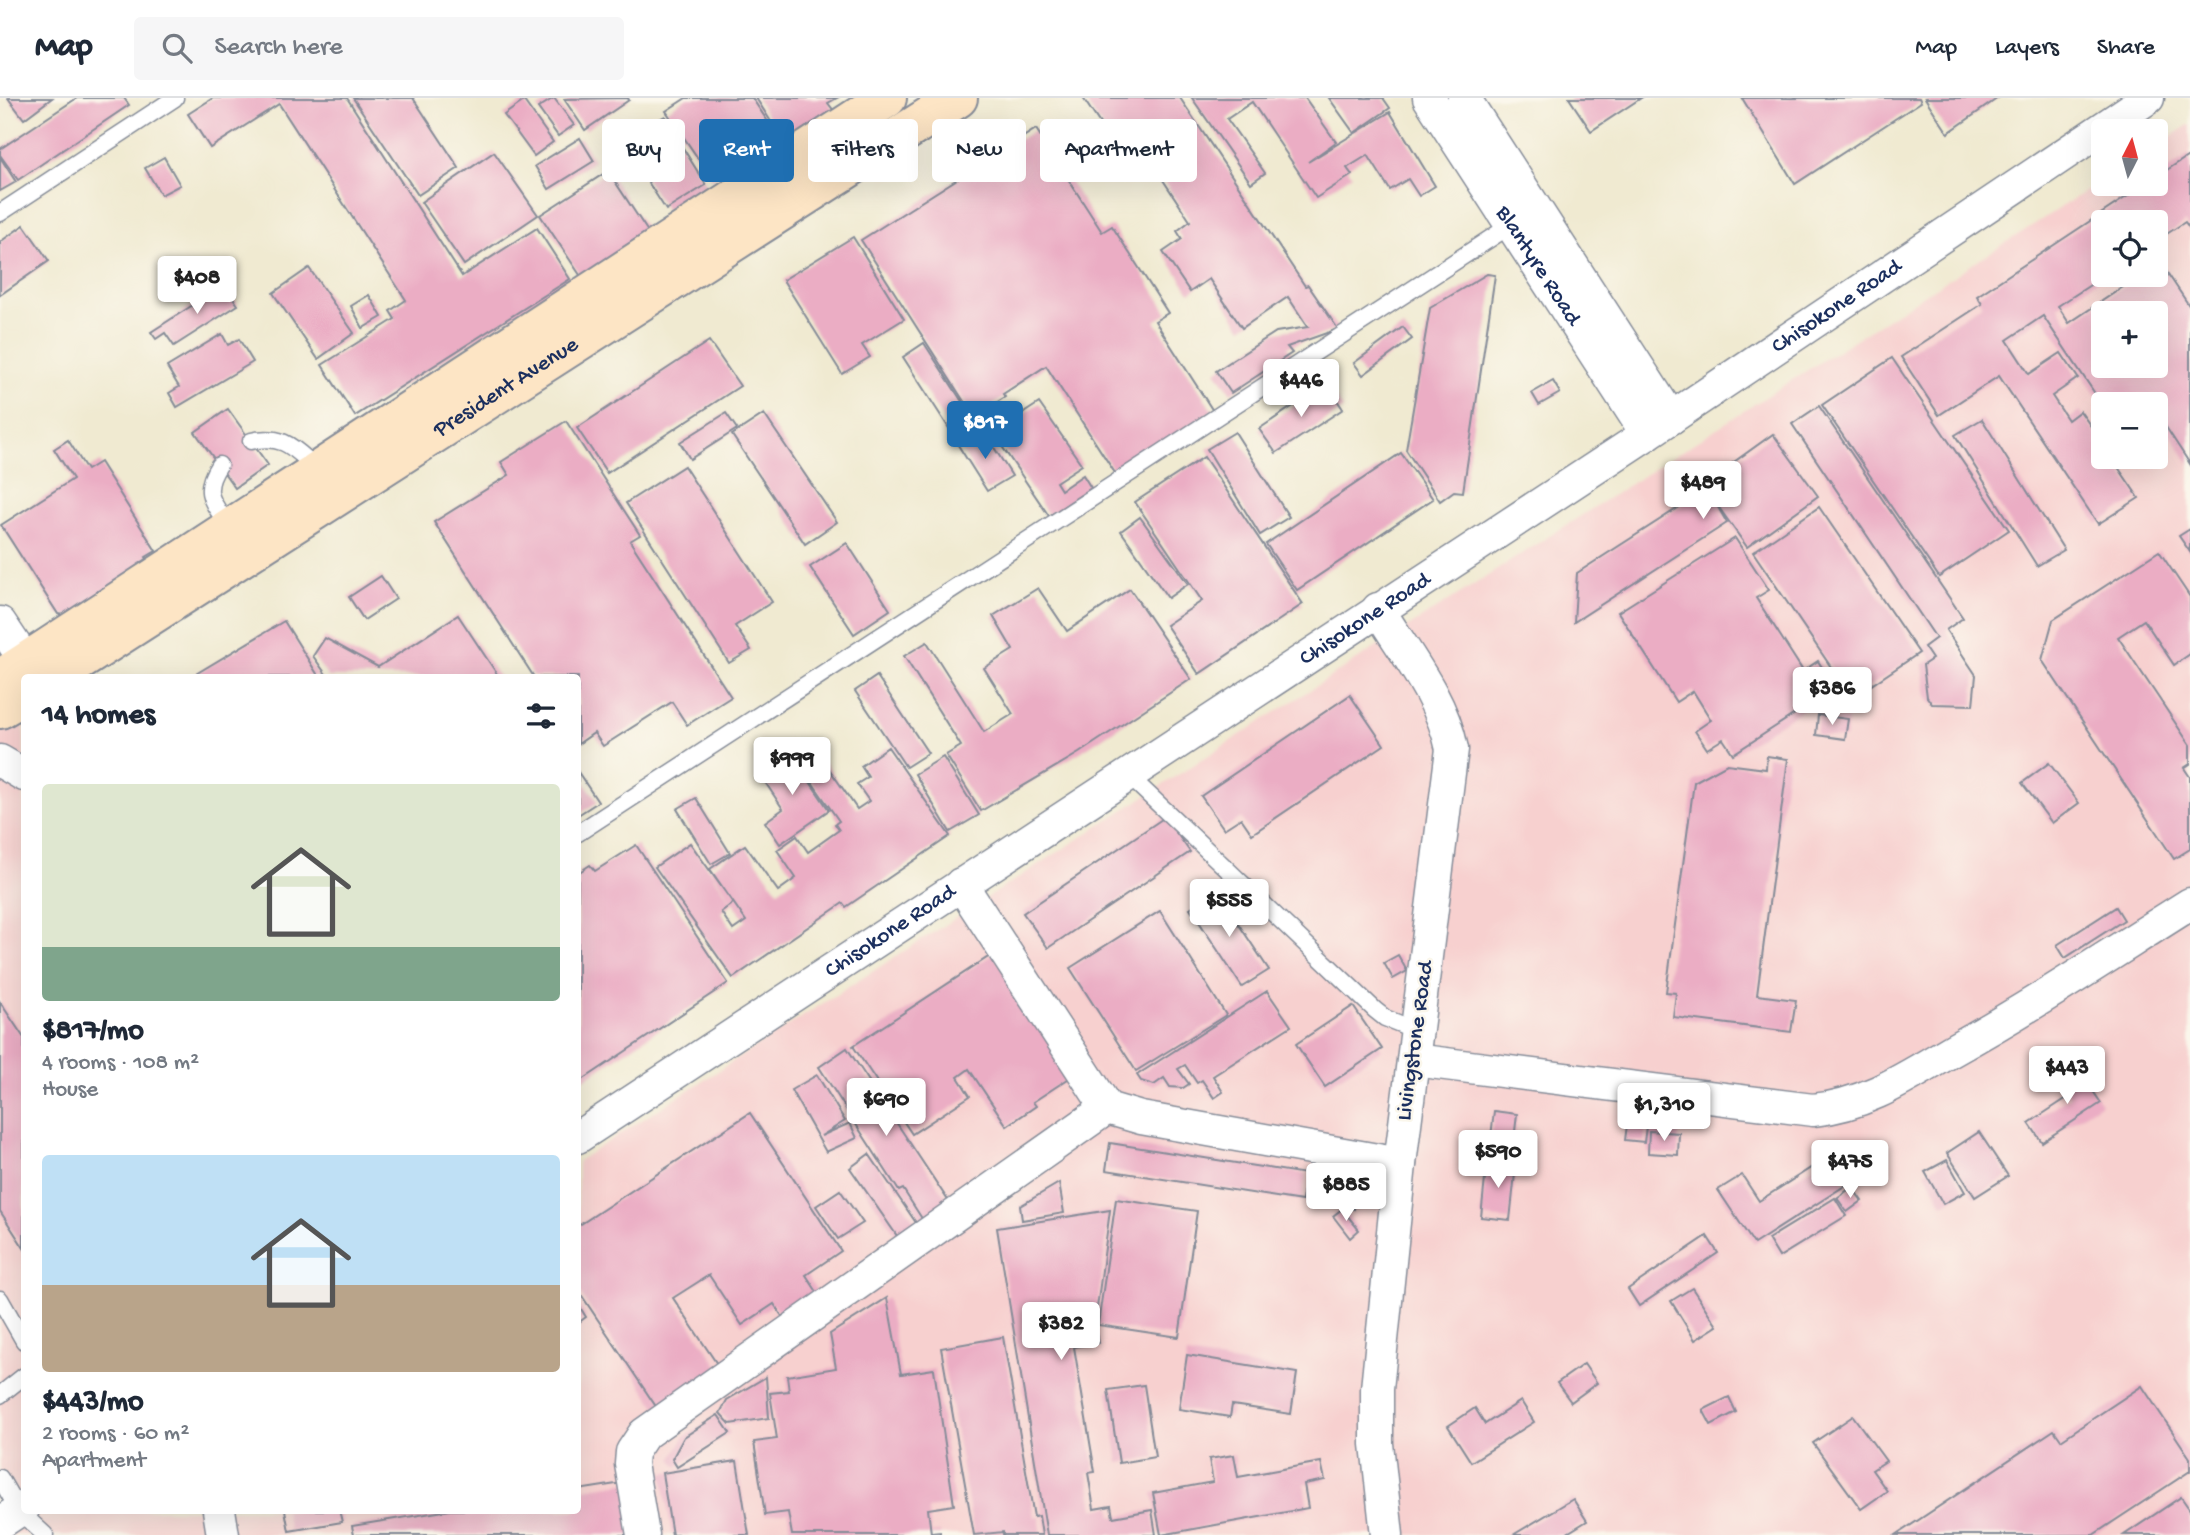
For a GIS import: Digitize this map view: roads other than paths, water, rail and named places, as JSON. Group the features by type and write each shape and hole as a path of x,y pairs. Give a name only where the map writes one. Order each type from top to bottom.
{"main road":[{"name":"President Avenue","path":"238,542 319,471 887,98"},
{"name":"President Avenue","path":"34,674 238,542 958,98"},
{"name":"President Avenue","path":"0,709 21,686"}],"street":[{"name":"Blantyre Road","path":"1429,98 1511,225 1659,426"},
{"name":"Blantyre Road","path":"1464,98 1659,426"},
{"name":"Chisokone Road","path":"581,1136 1659,426 2148,98"},
{"name":"Livingstone Road","path":"1378,609 1437,706 1448,728 1452,750 1400,1164 1375,1417 1387,1535"},
{"path":"0,623 26,674"},
{"path":"0,761 21,773"},
{"path":"961,884 1107,1108 1141,1118 1400,1164"},
{"path":"1416,1046 1813,1110 1842,1107 1871,1097 1983,1034 2190,904"},
{"path":"643,1535 631,1464 632,1452 644,1434 1107,1108"},
{"path":"220,1514 223,1535"}],"lane":[{"path":"0,213 176,98"},
{"path":"581,831 1511,225"},
{"path":"251,441 270,437 287,443 319,471"},
{"path":"219,465 208,481 210,495 238,542"},
{"path":"1128,775 1416,1046"},
{"path":"0,1299 21,1336"},
{"path":"0,1395 21,1378"},
{"path":"0,1478 14,1514 45,1535"}]}
